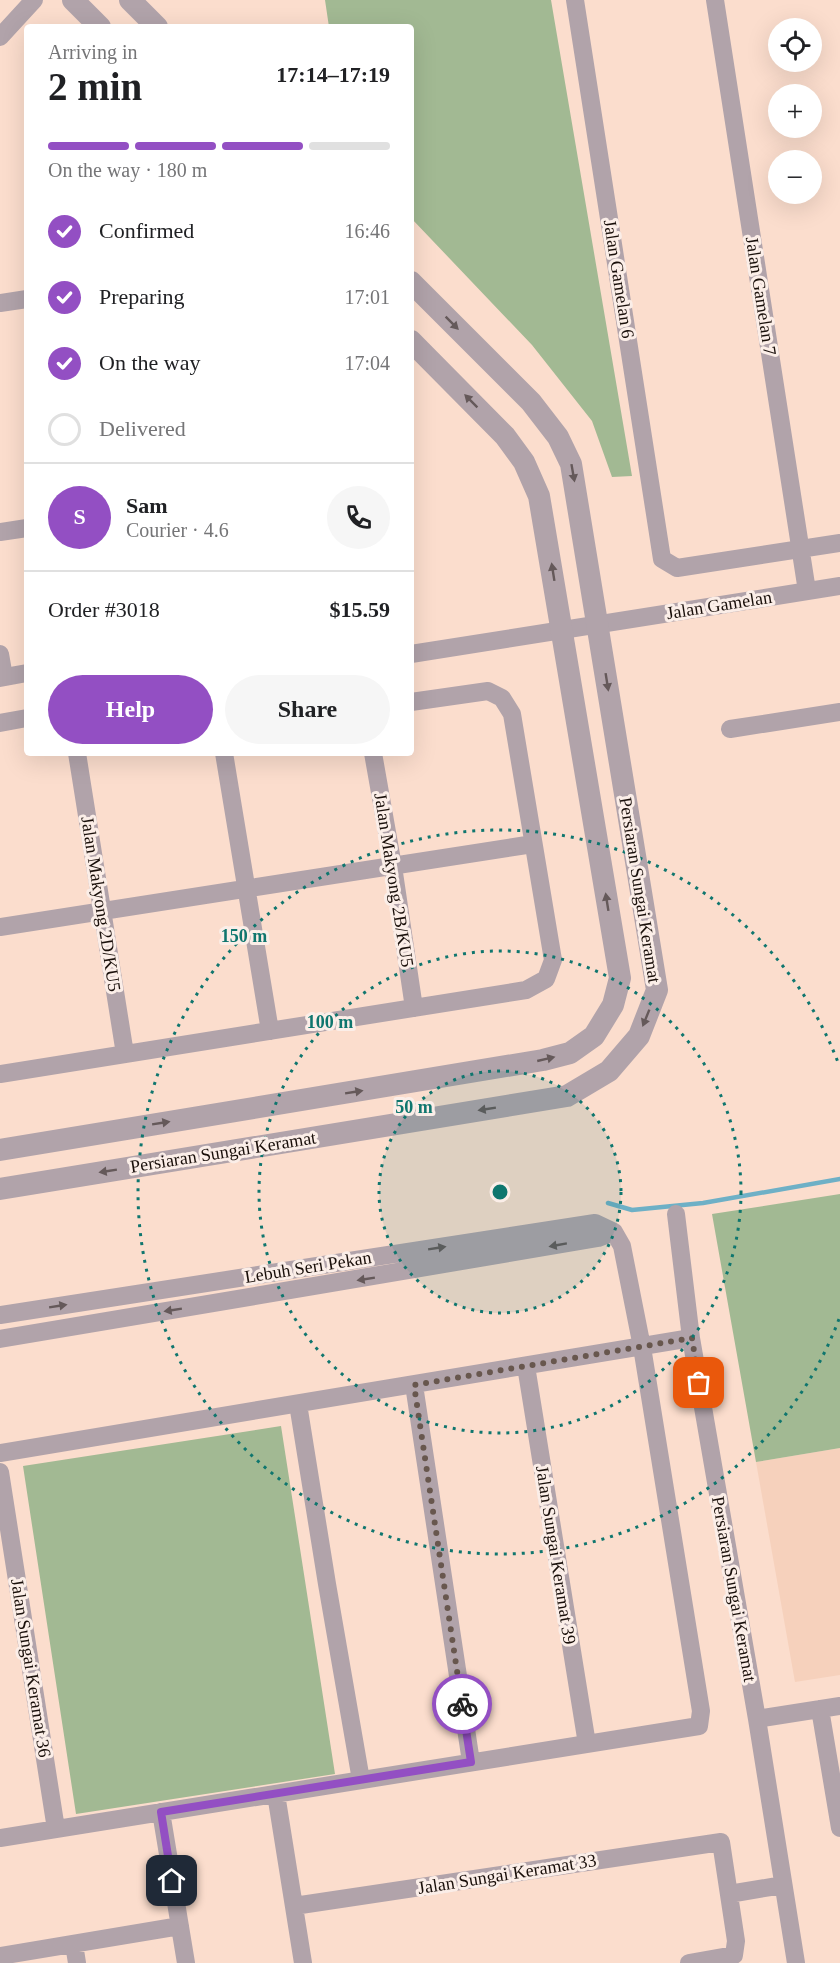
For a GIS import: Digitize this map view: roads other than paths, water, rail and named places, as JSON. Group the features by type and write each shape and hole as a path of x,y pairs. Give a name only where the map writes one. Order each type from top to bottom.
{"street":[{"path":"0,37 34,0"},
{"path":"73,0 97,24"},
{"path":"130,0 154,24"},
{"name":"Jalan Gamelan 6","path":"575,0 662,559 677,568 801,549"},
{"name":"Jalan Gamelan 7","path":"716,0 807,591"},
{"name":"Persiaran Sungai Keramat","path":"0,1189 567,1096 609,1071 639,1036 657,990 572,464 558,437 531,402 414,285"},
{"path":"1,298 24,298"},
{"name":"Persiaran Sungai Keramat","path":"0,1150 543,1060 570,1053 594,1036 613,1005 620,978 539,496 524,462 505,436 414,344"},
{"path":"0,532 24,528"},
{"path":"801,549 840,543"},
{"name":"Jalan Gamelan","path":"414,654 840,586"},
{"path":"0,654 2,678 24,674"},
{"path":"0,1074 526,990 546,979 553,960 512,714 502,698 488,691 414,702"},
{"path":"730,729 840,712"},
{"path":"0,723 24,718"},
{"name":"Jalan Makyong 2D/KU5","path":"80,756 125,1054"},
{"path":"225,756 270,1031"},
{"name":"Jalan Makyong 2B/KU5","path":"374,756 414,1008"},
{"path":"0,927 533,844"},
{"name":"Persiaran Sungai Keramat","path":"676,1214 692,1338 796,1963"},
{"name":"Lebuh Seri Pekan","path":"0,1315 595,1223 614,1232"},
{"path":"0,1339 598,1239 614,1232 622,1246 642,1347 701,1711 699,1726 0,1838"},
{"path":"0,1453 692,1338"},
{"name":"Jalan Sungai Keramat 39","path":"526,1366 586,1744"},
{"path":"414,1385 471,1762"},
{"path":"298,1404 361,1780"},
{"name":"Jalan Sungai Keramat 36","path":"0,1472 56,1829"},
{"path":"757,1719 840,1706"},
{"path":"820,1709 840,1828"},
{"path":"276,1794 303,1963"},
{"path":"161,1812 186,1963"},
{"name":"Jalan Sungai Keramat 33","path":"294,1906 721,1842 729,1894"},
{"path":"689,1963 734,1955 736,1941 729,1894 783,1885"},
{"path":"0,1956 180,1926"},
{"path":"74,1944 77,1963"}],"waterway":[{"path":"608,1203 632,1210 703,1203 840,1179"}]}
